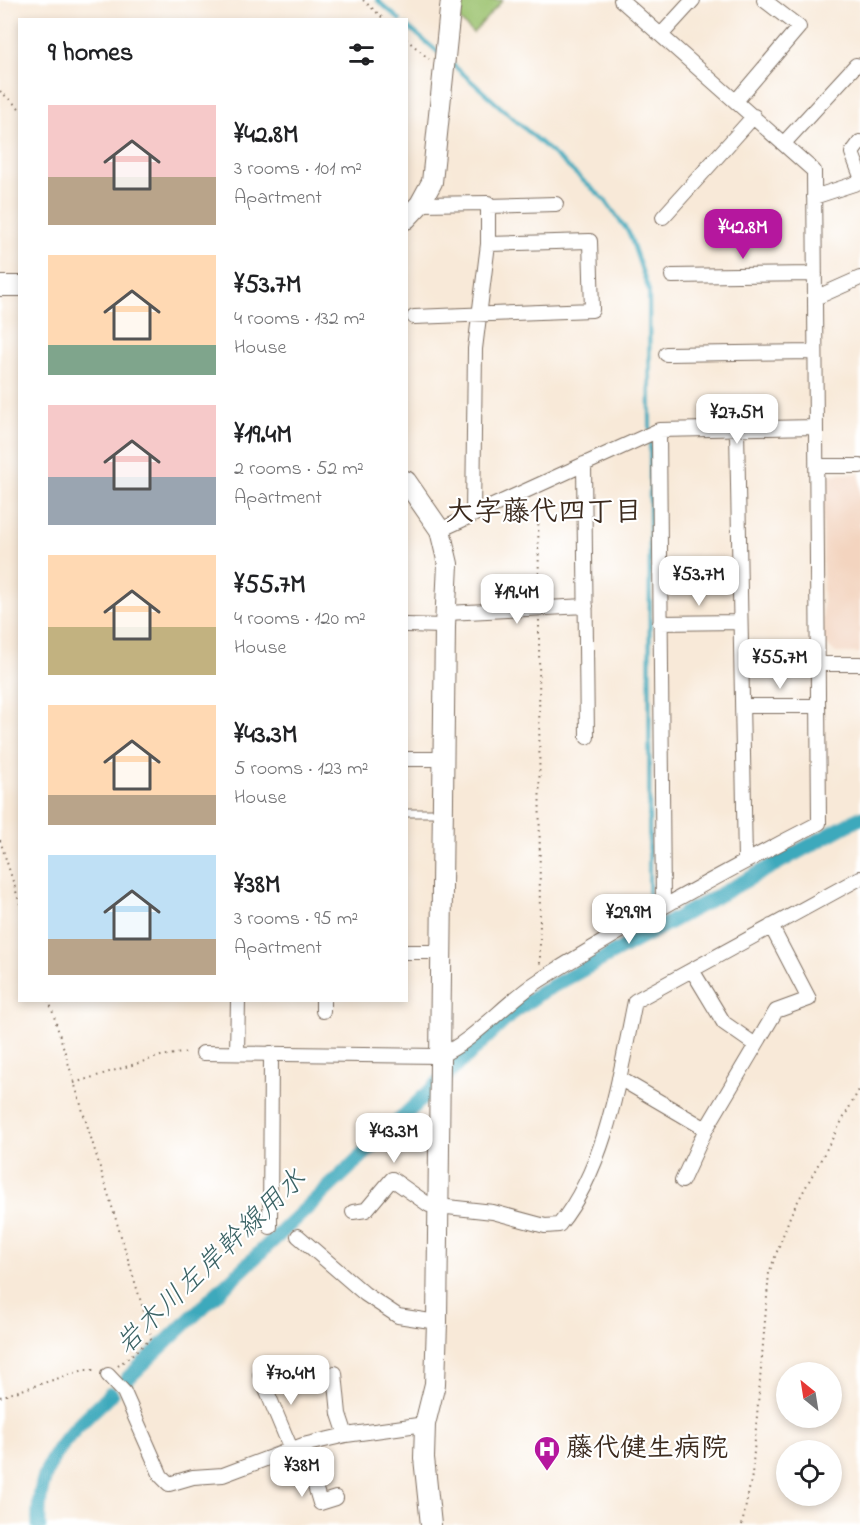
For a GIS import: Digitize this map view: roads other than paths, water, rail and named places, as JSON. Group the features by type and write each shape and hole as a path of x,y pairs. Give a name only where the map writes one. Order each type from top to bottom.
{"street":[{"path":"408,217 420,204 432,182 435,167 451,0"},
{"path":"439,1074 459,1047 509,1001 540,980 663,906 819,823 814,171 621,0"},
{"path":"661,35 693,0"},
{"path":"736,101 799,27 764,0"},
{"path":"784,143 856,65"},
{"path":"663,217 754,116"},
{"path":"860,142 852,153 860,174"},
{"path":"814,197 860,182"},
{"path":"420,204 488,203 488,244 475,349 473,515"},
{"path":"488,206 556,204"},
{"path":"414,317 592,310 590,241 488,244"},
{"path":"672,276 815,274"},
{"path":"815,298 836,291 860,278"},
{"path":"0,286 18,286"},
{"path":"666,354 815,352"},
{"path":"440,530 652,433 815,427"},
{"path":"737,430 745,861"},
{"path":"652,433 660,623 663,906"},
{"path":"584,464 587,737"},
{"path":"822,466 860,466"},
{"path":"410,493 440,530 448,564 442,813 437,1322 435,1384 425,1424 424,1458 431,1525"},
{"path":"408,625 539,609 586,606"},
{"path":"660,623 740,622"},
{"path":"818,664 860,664"},
{"path":"742,706 818,706"},
{"path":"408,759 443,759"},
{"path":"353,1212 366,1210 392,1179 429,1205 493,1212 545,1226 559,1225 573,1208 589,1177 619,1078 636,1001 860,878"},
{"path":"682,1181 706,1129 754,1044 776,1011 809,999 771,926"},
{"path":"408,952 440,952"},
{"path":"692,970 724,1023 754,1044"},
{"path":"237,1053 238,1002"},
{"path":"203,1053 271,1053 439,1074"},
{"path":"270,1227 271,1053"},
{"path":"619,1078 706,1129"},
{"path":"298,1236 365,1294 398,1316 437,1322"},
{"path":"335,1373 339,1414 346,1435"},
{"path":"108,1375 124,1392 161,1476 169,1484 193,1477 223,1475 297,1447 346,1435 425,1424"},
{"path":"260,1375 297,1447 320,1503 336,1498"}],"lane":[{"path":"408,813 442,813"}],"waterway":[{"path":"377,0 398,18"},
{"path":"408,27 439,53"},
{"path":"452,64 605,200 629,233 649,291 650,430"},
{"path":"649,910 650,437"},
{"name":"岩木川左岸幹線用水","path":"127,1379 511,1014 540,993 860,818"},
{"name":"岩木川左岸幹線用水","path":"39,1525 39,1502 43,1483 57,1451 81,1423 111,1394"}],"place":[{"name":"藤代健生病院","path":"547,1472"}],"district":[{"name":"大字藤代四丁目","path":"544,513"}]}
